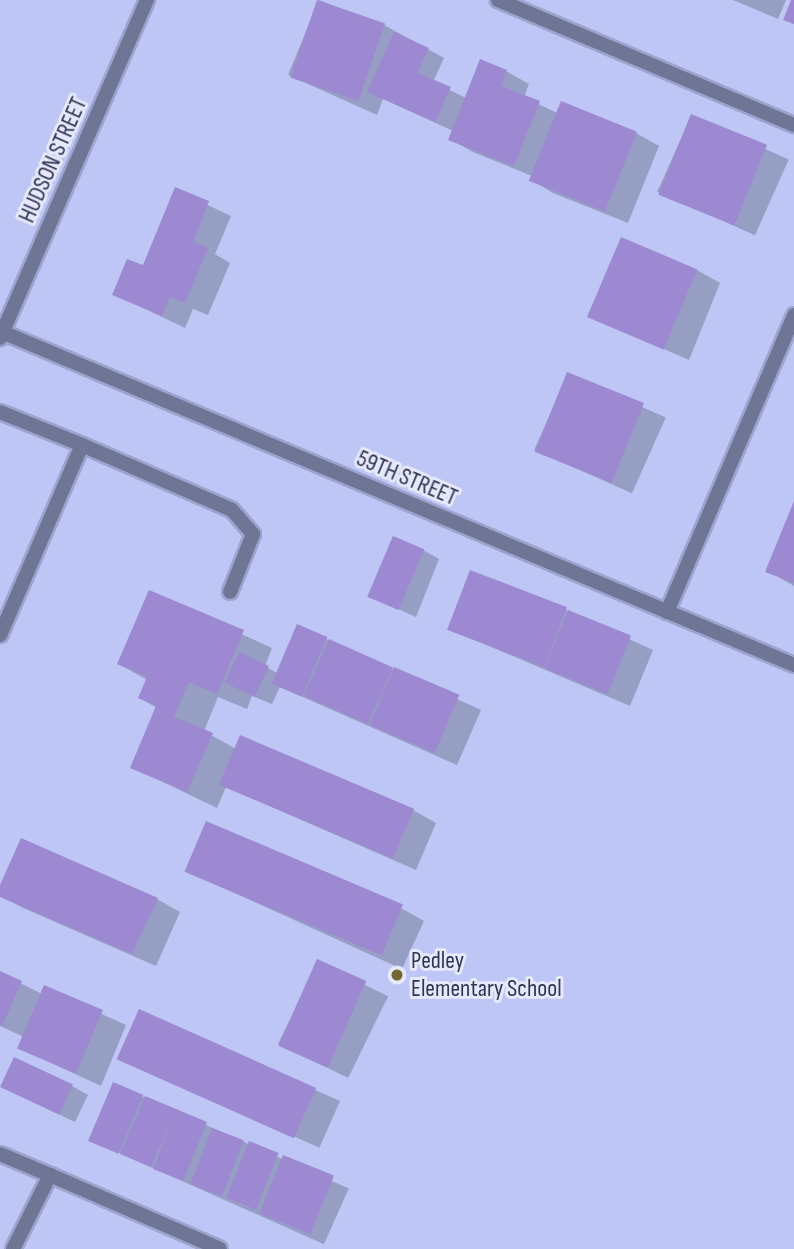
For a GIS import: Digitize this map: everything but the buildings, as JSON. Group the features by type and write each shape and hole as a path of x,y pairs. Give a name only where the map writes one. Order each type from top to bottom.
{"street":[{"name":"HUDSON STREET","path":"1,335 147,0"},
{"path":"498,0 794,125"},
{"path":"667,612 794,314"},
{"name":"59TH STREET","path":"1,335 794,665"},
{"path":"0,412 232,510 253,534 230,592"},
{"path":"0,635 82,445"},
{"path":"0,1154 220,1249"},
{"path":"13,1249 50,1175"}],"place":[{"name":"Pedley Elementary School","path":"397,975"}]}
